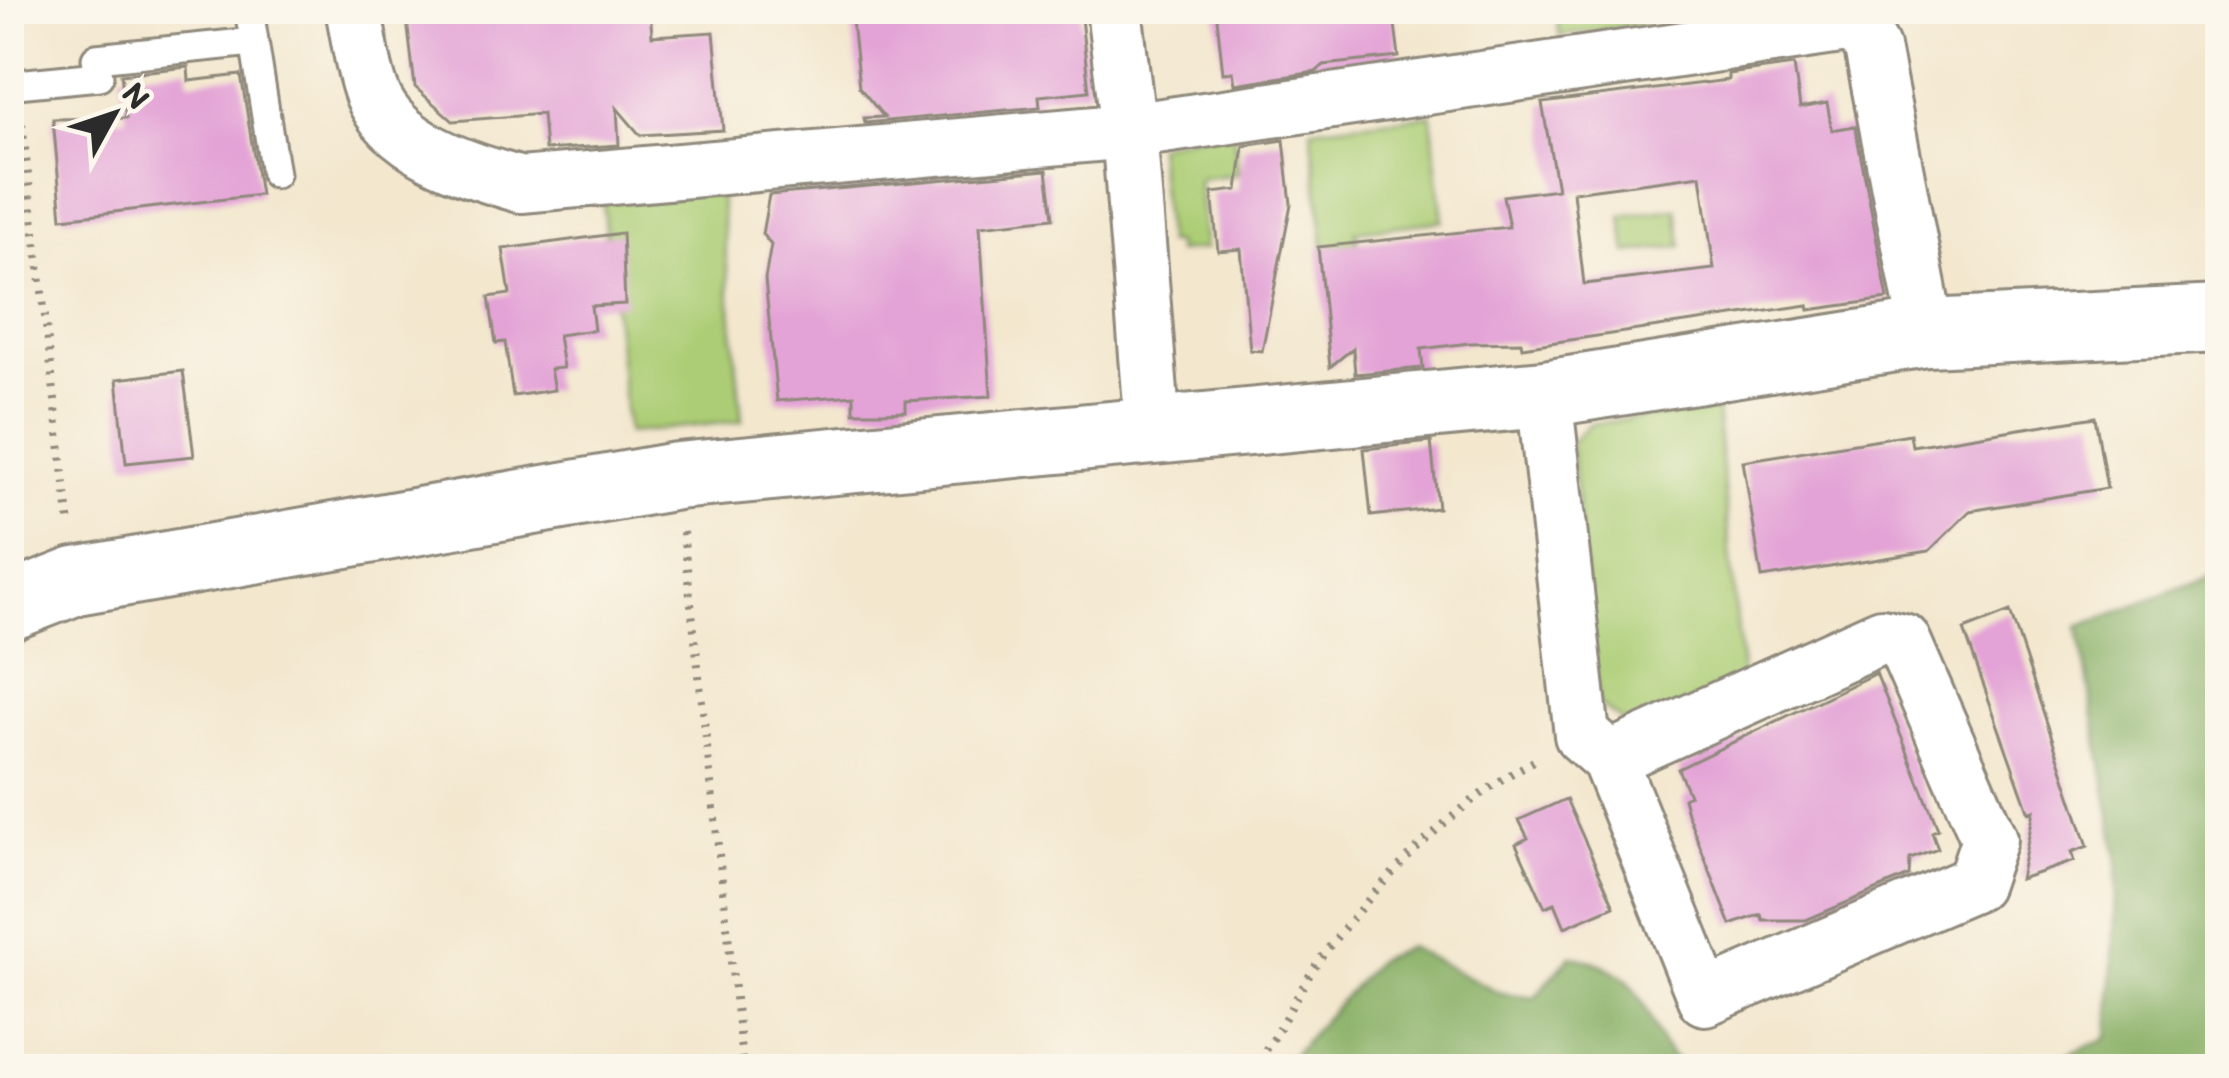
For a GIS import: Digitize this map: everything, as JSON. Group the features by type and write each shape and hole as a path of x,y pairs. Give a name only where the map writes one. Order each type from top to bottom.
{"street":[{"path":"353,9 373,97 406,134 453,165 521,184 1130,130 1852,16 1872,48 1927,333"},
{"path":"1114,9 1130,130 1153,430"},
{"path":"9,607 76,580 677,476 1544,394 1927,333 2220,319"},
{"path":"1544,394 1596,747 1706,998 1974,883 1989,839 1903,641 1882,636 1596,747"}],"lane":[{"path":"249,9 275,174"},
{"path":"17,84 99,76 96,58 253,42"}],"path":[{"path":"17,84 76,580"},
{"path":"677,476 743,1069"},
{"path":"1251,1069 1325,953 1402,867 1492,782 1596,747"}],"green space":[{"path":"1555,9 1644,9 1646,23 1560,36"},
{"path":"1431,115 1443,221 1356,231 1360,267 1327,271 1311,128"},
{"path":"1233,126 1238,174 1198,179 1205,249 1176,252 1175,243 1166,243 1156,145"},
{"path":"718,174 742,421 627,433 601,188"},
{"path":"1677,209 1682,246 1627,253 1622,216"},
{"path":"1716,410 1743,683 1638,733 1598,704 1571,443 1589,424"},
{"path":"2220,572 2220,1069 2039,1069 2109,1037 2118,860 2079,627"},
{"path":"1408,947 1501,993 1535,997 1571,955 1604,966 1632,985 1671,1056 1694,1069 1280,1069 1377,960"}],"building":[{"path":"650,9 652,36 714,32 723,130 640,135 617,108 619,145 545,150 542,114 453,121 415,87 406,12"},
{"path":"986,9 1080,9 1089,91 1039,96 1040,107 865,123 864,118 884,117 859,87 852,21"},
{"path":"1216,9 1393,9 1399,57 1324,65 1316,72 1235,84 1233,72 1223,73"},
{"path":"1794,65 1800,108 1827,103 1832,130 1855,126 1888,299 1809,310 1808,305 1522,347 1521,342 1469,343 1421,349 1423,368 1355,374 1353,348 1330,367 1318,247 1509,227 1503,196 1557,189 1542,103 1728,80 1728,74","holes":["1701,175 1714,269 1584,284 1573,192"]},
{"path":"188,67 189,81 241,75 260,195 62,218 53,119 126,118 121,74"},
{"path":"1284,140 1291,204 1262,351 1250,350 1241,249 1218,251 1212,193 1238,190 1244,146"},
{"path":"1047,170 1053,218 980,226 991,396 906,401 906,411 882,412 854,412 854,395 777,401 765,279 771,245 762,234 769,195"},
{"path":"622,233 625,304 591,306 594,330 558,335 563,368 550,369 554,390 513,396 505,342 496,343 489,297 510,294 503,249"},
{"path":"183,371 194,456 126,463 117,379"},
{"path":"2095,417 2107,488 1970,511 1929,551 1762,578 1743,461 1910,434 1912,446"},
{"path":"1431,442 1438,508 1371,516 1364,449"},
{"path":"2010,612 2088,846 2072,852 2075,861 2020,879 2034,811 2029,813 1964,630"},
{"path":"1876,673 1938,829 1932,832 1938,849 1910,859 1909,876 1806,920 1763,920 1761,914 1731,925 1687,813 1683,798 1689,795 1678,769"},
{"path":"1566,799 1614,906 1565,927 1555,903 1545,907 1516,844 1528,838 1519,820"}]}
